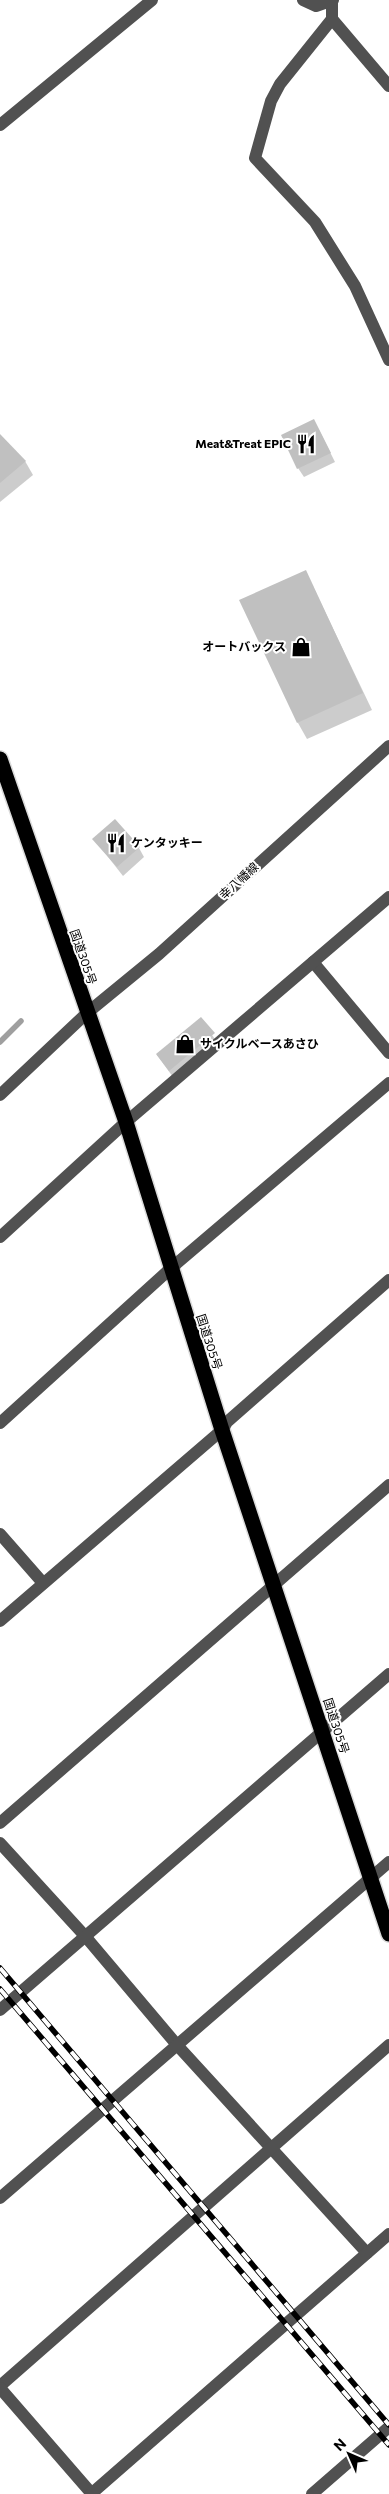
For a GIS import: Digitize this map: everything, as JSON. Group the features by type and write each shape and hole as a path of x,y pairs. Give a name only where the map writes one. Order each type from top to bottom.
{"highway":[{"name":"国道305号","path":"0,759 126,1122 170,1269 222,1430 389,1934"}],"street":[{"path":"0,125 152,0"},
{"path":"303,0 316,6 332,0 332,19 280,84 271,101 256,158 315,222 356,286 389,360"},
{"path":"332,19 389,86"},
{"name":"幸八幡線","path":"0,1095 87,1013 159,954 389,746"},
{"path":"0,1237 126,1122 389,897"},
{"path":"313,962 389,1053"},
{"path":"0,1423 170,1269 389,1083"},
{"path":"0,1621 222,1430 227,1422 389,1280"},
{"path":"0,1822 389,1485"},
{"path":"0,1534 43,1583"},
{"path":"0,2010 389,1674"},
{"path":"0,1843 85,1936 177,2045 367,2253"},
{"path":"0,2198 389,1862"},
{"path":"389,2046 0,2387 92,2494 389,2234"},
{"path":"312,2494 389,2427"}],"building":[{"name":"Meat&Treat EPIC","path":"314,419 331,453 297,469 281,435"},
{"path":"0,434 26,461 0,483"},
{"name":"オートバックス","path":"306,570 363,693 297,723 239,600"},
{"name":"ケンタッキー","path":"115,819 140,847 117,867 92,839"},
{"name":"サイクルベースあさひ","path":"201,1017 215,1033 169,1071 156,1054"}],"waterway":[{"path":"0,1042 21,1021"}],"railway":[{"path":"0,1968 389,2425"},
{"path":"0,1989 389,2445"}],"place":[{"name":"Meat&Treat EPIC","path":"306,444"},
{"name":"オートバックス","path":"301,647"},
{"name":"ケンタッキー","path":"116,843"},
{"name":"サイクルベースあさひ","path":"185,1044"}]}
